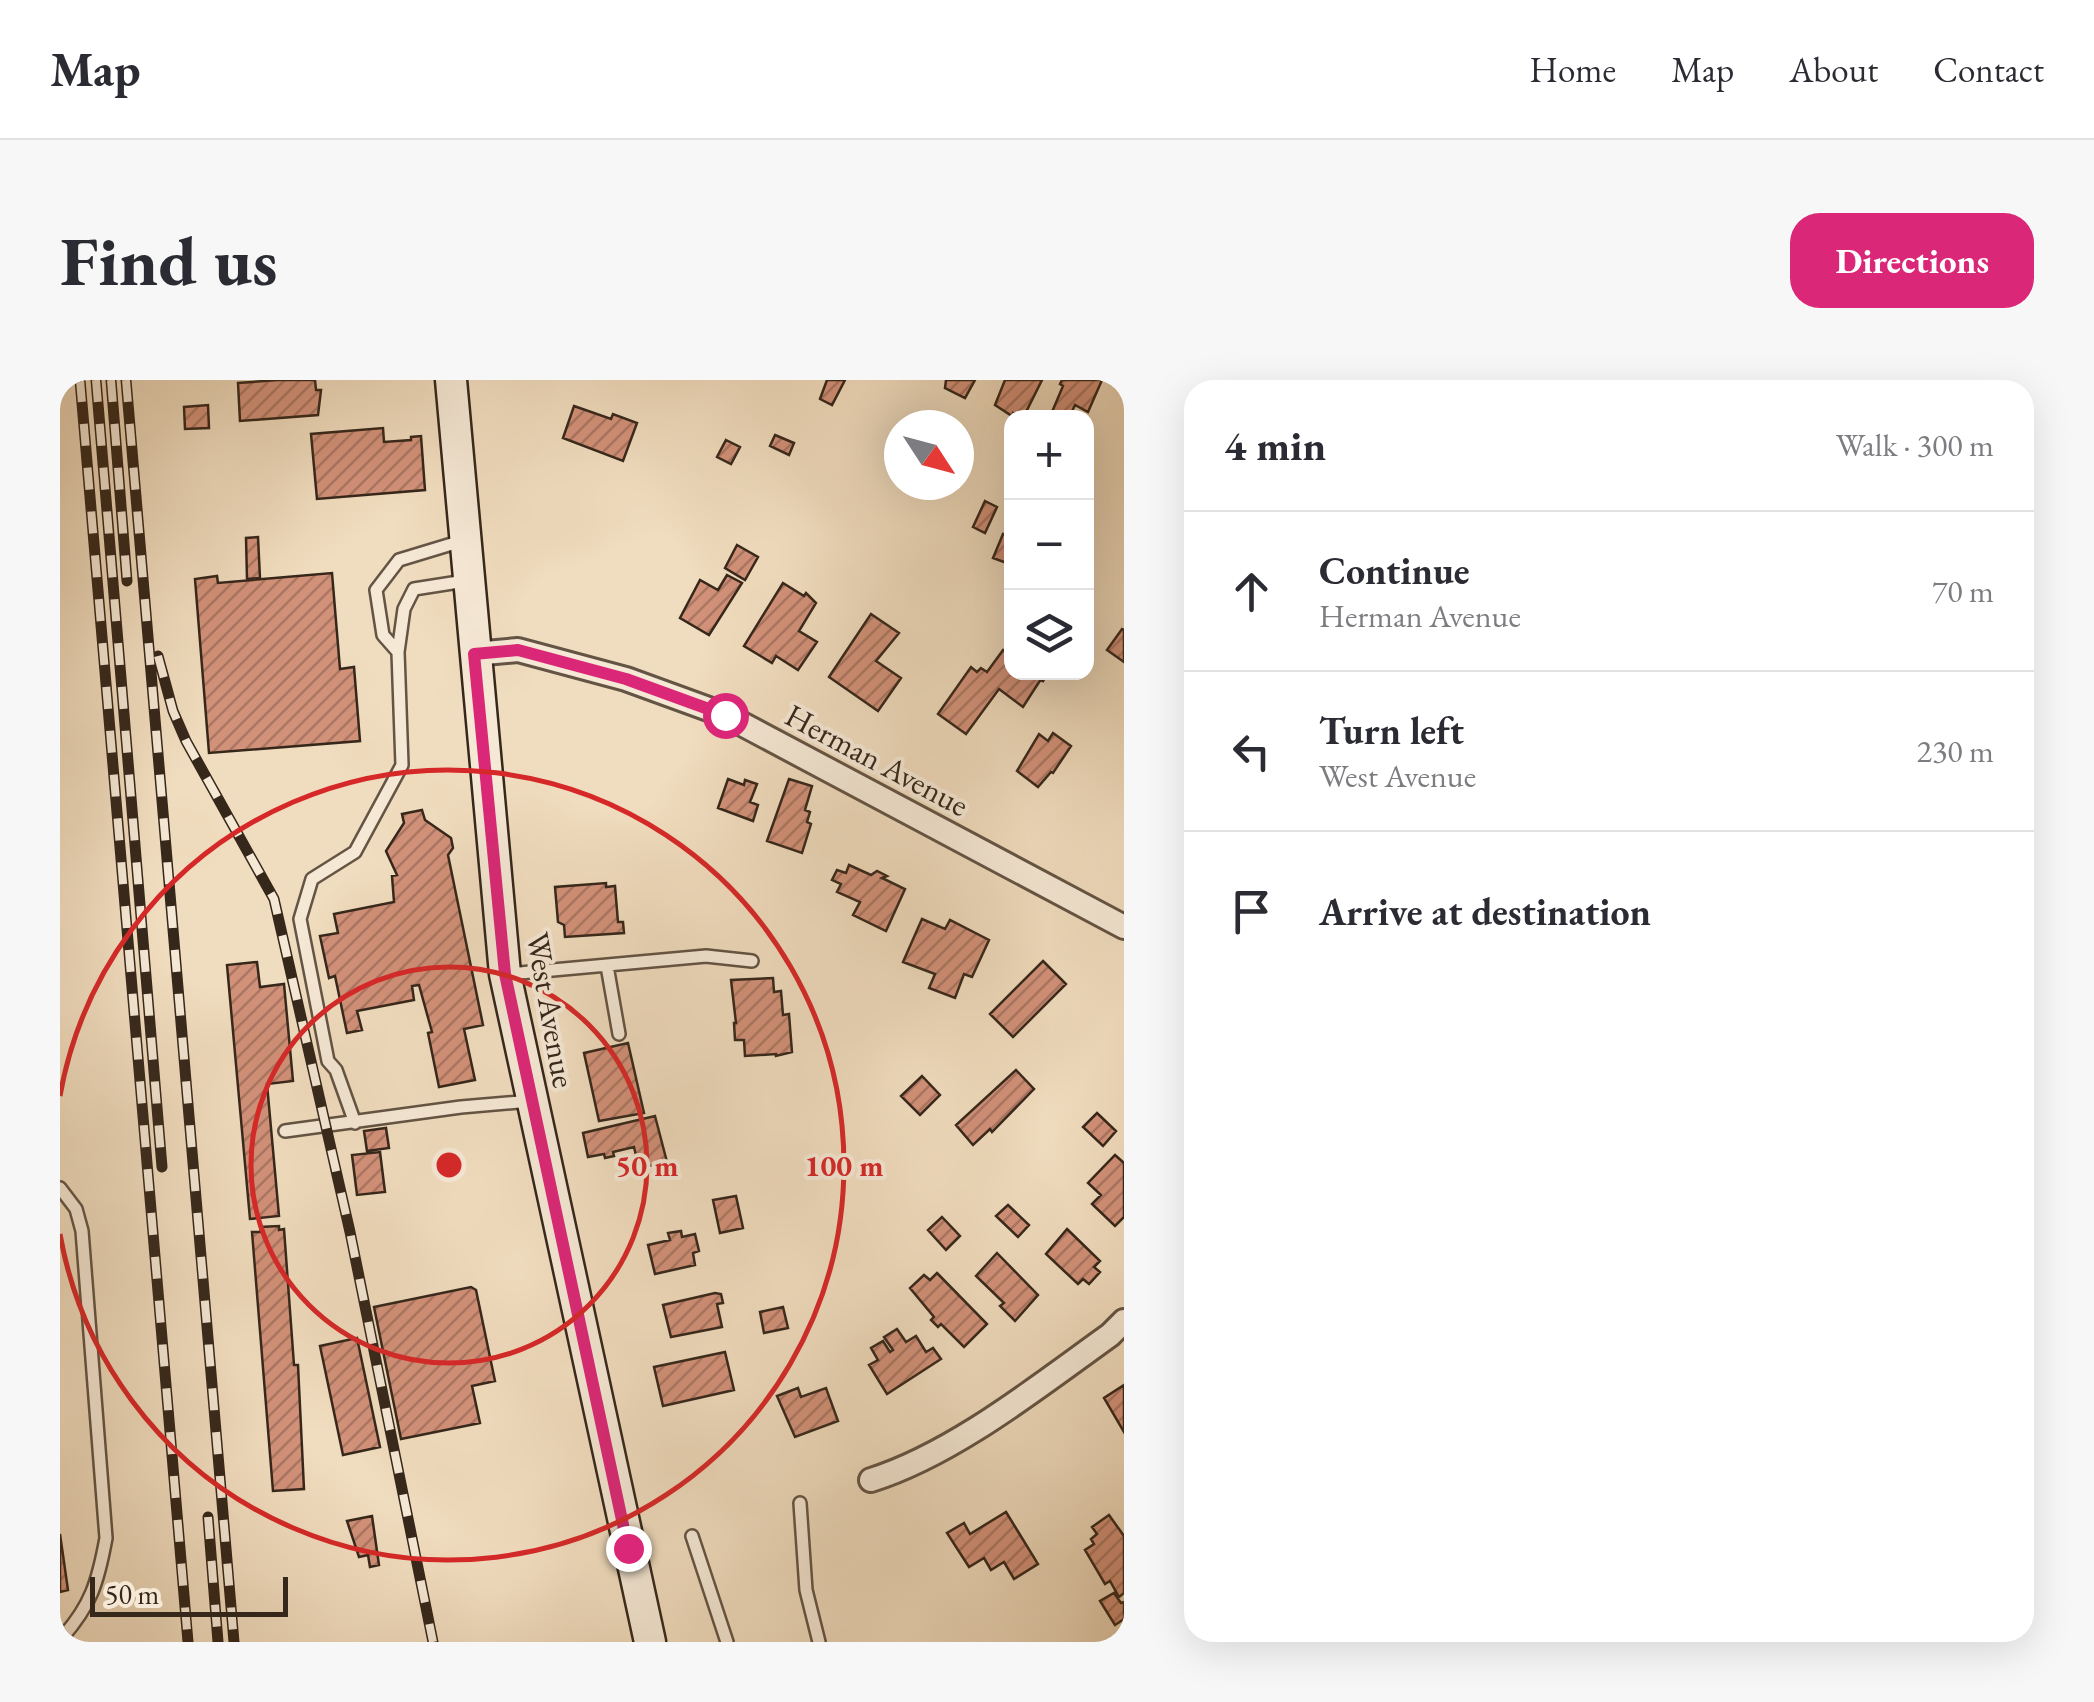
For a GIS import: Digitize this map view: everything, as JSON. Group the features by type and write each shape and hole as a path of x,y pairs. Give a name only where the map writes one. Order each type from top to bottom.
{"main road":[{"name":"West Avenue","path":"452,380 505,974 650,1642"}],"street":[{"name":"Herman Avenue","path":"474,654 518,650 626,679 725,715 1124,927"},
{"path":"870,1480 891,1474 999,1415 1124,1321"}],"lane":[{"path":"398,652 383,635 376,590 399,560 465,540"},
{"path":"355,1123 336,1070 328,1062 300,919 312,879 355,852 402,765 398,652 404,609 414,588 468,580"},
{"path":"505,974 706,956 752,961"},
{"path":"607,966 620,1034"},
{"path":"285,1131 460,1106 531,1101"},
{"path":"60,1188 76,1209 82,1230 106,1538 98,1582 82,1615 60,1640"},
{"path":"800,1503 806,1590 819,1642"},
{"path":"692,1536 727,1642"}],"building":[{"path":"315,380 316,390 321,390 318,415 240,421 238,383"},
{"path":"827,380 845,380 832,405 820,399"},
{"path":"946,380 975,380 965,398 945,388"},
{"path":"1005,380 1042,380 1027,410 1004,411 995,405"},
{"path":"1062,380 1102,380 1089,410 1075,405 1073,410 1053,410 1063,386"},
{"path":"208,405 209,428 185,429 184,407"},
{"path":"574,406 637,423 623,461 563,438"},
{"path":"383,428 384,442 421,436 425,490 317,499 311,434"},
{"path":"775,435 794,443 789,455 770,446"},
{"path":"726,440 740,447 731,464 717,457"},
{"path":"985,501 997,507 985,533 973,527"},
{"path":"1003,534 1004,534 1004,562 993,558"},
{"path":"258,537 260,578 247,579 246,538"},
{"path":"737,545 758,557 745,580 725,568"},
{"path":"332,573 340,669 354,667 360,741 209,753 195,579 217,576 218,583"},
{"path":"727,575 742,583 709,635 680,618 700,580 718,590"},
{"path":"783,583 804,596 806,593 816,603 799,631 817,642 798,670 776,656 772,663 744,646"},
{"path":"871,614 899,633 876,661 901,678 878,711 829,677"},
{"path":"1124,630 1124,662 1107,650"},
{"path":"1003,650 1004,680 1040,680 1023,707 999,689 966,734 938,714 971,667 987,672"},
{"path":"1053,733 1071,746 1038,787 1017,771 1039,734 1048,741"},
{"path":"728,779 744,785 745,780 757,784 750,802 758,805 753,821 718,808"},
{"path":"789,779 812,786 805,810 810,812 807,822 811,824 802,853 767,841"},
{"path":"422,810 425,820 451,838 453,848 448,855 483,1025 464,1029 475,1080 439,1087 428,1033 432,1032 419,985 412,986 414,1000 357,1011 362,1030 347,1033 335,976 329,978 320,936 338,933 334,914 394,902 392,876 397,875 386,851 404,823 402,814"},
{"path":"849,865 871,875 877,871 887,876 882,878 905,889 886,931 853,915 860,902 837,892 841,884 832,880 837,870 846,873"},
{"path":"606,883 606,887 615,886 618,922 623,922 624,933 565,937 564,925 558,922 555,887"},
{"path":"922,919 945,929 950,920 989,940 972,977 964,974 955,998 929,988 935,974 903,962"},
{"path":"1043,961 1066,984 1013,1037 990,1014"},
{"path":"257,962 260,987 284,984 293,1081 267,1084 279,1216 250,1219 227,965"},
{"path":"773,978 774,992 781,991 783,1015 789,1014 792,1052 745,1056 744,1040 735,1040 731,980"},
{"path":"628,1043 644,1113 599,1121 584,1053"},
{"path":"1016,1070 1034,1089 992,1132 990,1129 973,1145 956,1125"},
{"path":"922,1076 940,1095 920,1115 901,1096"},
{"path":"1097,1113 1116,1131 1103,1146 1083,1127"},
{"path":"655,1116 667,1162 639,1168 634,1147 605,1158 604,1154 588,1157 583,1133"},
{"path":"386,1128 389,1148 367,1151 364,1131"},
{"path":"380,1152 385,1192 357,1195 352,1155"},
{"path":"1115,1155 1124,1163 1124,1217 1115,1226 1092,1204 1101,1195 1088,1183"},
{"path":"736,1196 743,1228 720,1233 713,1200"},
{"path":"1008,1205 1029,1225 1018,1237 996,1216"},
{"path":"942,1217 960,1236 946,1250 928,1230"},
{"path":"279,1226 279,1230 284,1229 294,1365 298,1365 304,1489 273,1491 252,1232 261,1232 260,1227"},
{"path":"1067,1229 1100,1261 1094,1267 1100,1272 1089,1284 1083,1279 1078,1284 1046,1254"},
{"path":"681,1231 682,1237 695,1234 699,1251 693,1253 695,1265 655,1274 648,1245 670,1240 668,1233"},
{"path":"997,1253 1038,1295 1015,1321 1000,1306 1004,1303 976,1276"},
{"path":"937,1273 987,1324 964,1347 941,1324 938,1327 931,1320 934,1317 910,1288 924,1275 930,1280"},
{"path":"471,1287 476,1290 495,1381 472,1386 480,1423 401,1439 374,1307"},
{"path":"721,1294 723,1303 717,1304 722,1327 671,1337 663,1305"},
{"path":"783,1307 788,1328 764,1333 760,1312"},
{"path":"897,1329 906,1342 916,1336 926,1352 933,1348 941,1359 887,1394 869,1365 878,1360 871,1348 883,1341 890,1352 893,1350 884,1337"},
{"path":"357,1338 380,1447 343,1455 320,1346"},
{"path":"725,1352 734,1390 663,1406 654,1367"},
{"path":"1124,1385 1124,1432 1104,1398"},
{"path":"798,1388 801,1397 826,1388 838,1421 795,1437 777,1396"},
{"path":"1006,1512 1038,1564 1014,1579 1004,1562 991,1570 984,1558 969,1567 947,1533 964,1523 970,1534"},
{"path":"1109,1515 1124,1536 1124,1593 1119,1597 1110,1581 1105,1584 1085,1550 1094,1544 1091,1539 1097,1534 1092,1527"},
{"path":"372,1516 379,1565 370,1567 368,1555 359,1557 347,1521"},
{"path":"60,1534 68,1590 60,1592"},
{"path":"1114,1593 1124,1602 1124,1619 1115,1625 1100,1601"}],"railway":[{"path":"80,380 188,1642"},
{"path":"96,380 162,1167"},
{"path":"111,380 127,581"},
{"path":"126,380 234,1642"},
{"path":"158,656 186,741 274,899 350,1232 433,1642"},
{"path":"208,1517 218,1642"}],"route":[{"path":"628,1548 505,974 474,654 518,650 626,679 725,715"}]}
